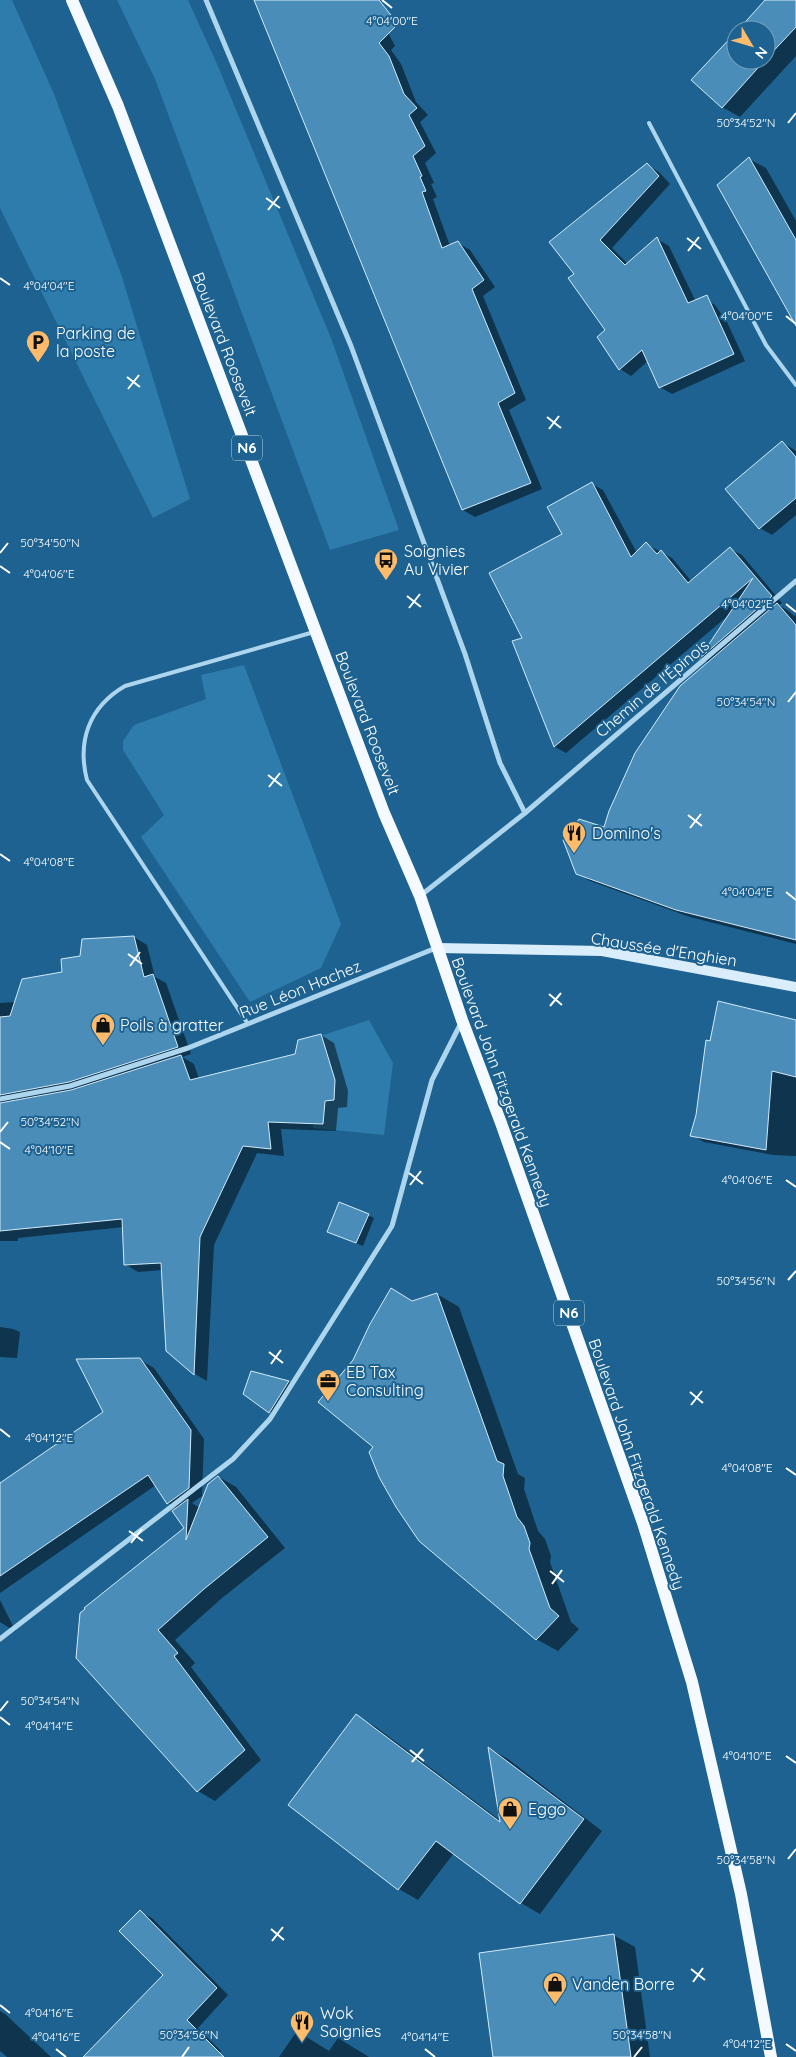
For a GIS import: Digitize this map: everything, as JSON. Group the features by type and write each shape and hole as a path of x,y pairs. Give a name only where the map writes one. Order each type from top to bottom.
{"main road":[{"name":"Boulevard Roosevelt","path":"72,0 118,106 384,813 420,896"},
{"name":"Boulevard John Fitzgerald Kennedy","path":"420,896 436,948 640,1513 692,1682 741,1894 771,2057"},
{"name":"Chaussée d'Enghien","path":"436,948 602,952 796,987"}],"street":[{"path":"206,0 351,346 465,654 500,763 525,813"},
{"name":"Chemin de l'Épinois","path":"420,896 525,813 796,582"},
{"name":"Rue Léon Hachez","path":"0,1099 70,1086 188,1048 436,948"},
{"path":"1,1635 233,1459 270,1419 392,1226 432,1080 462,1020"}],"lane":[{"path":"649,123 766,345 796,385"},
{"path":"248,1024 87,780 83,764 84,740 88,725 100,707 113,693 125,686 316,631"}],"shaded area":[{"path":"0,0 12,0 54,94 121,274 190,499 153,518 0,208"},
{"path":"117,0 188,0 217,64 331,338 399,530 330,550 155,79"},
{"path":"244,665 341,924 321,968 250,1002 141,837 164,815 123,750 123,741 134,725 206,699 201,675"},
{"path":"369,1020 393,1063 384,1135 313,1128 319,1063 314,1038"}],"building":[{"path":"254,0 379,0 398,24 379,43 389,56 404,94 417,108 409,115 425,146 413,156 426,191 422,192 442,248 458,241 484,280 472,289 515,393 498,403 531,483 462,510"},
{"path":"765,0 796,0 796,27 776,48 776,20 747,20"},
{"path":"726,43 726,70 756,70 722,108 691,80"},
{"path":"749,157 796,240 796,326 717,185"},
{"path":"647,163 659,176 600,240 625,265 657,237 688,303 707,295 734,354 659,388 642,350 619,370 597,337 605,330 568,278 574,274 549,242"},
{"path":"782,441 796,457 796,498 759,529 725,489"},
{"path":"592,482 631,557 646,542 657,554 661,550 688,583 730,547 772,596 699,659 753,578 554,747 512,641 522,638 489,573 562,534 547,507"},
{"path":"777,603 796,625 796,940 676,910 576,874 563,840 579,819 604,827 609,811 635,753 680,686"},
{"path":"134,936 144,977 153,974 178,1047 69,1082 0,1095 0,1017 10,1016 22,979 62,972 61,959 80,956 82,939"},
{"path":"718,1001 796,1020 796,1077 772,1071 766,1150 690,1136 696,1115 706,1040 710,1041"},
{"path":"321,1034 335,1080 334,1100 325,1101 323,1124 268,1122 271,1149 243,1146 200,1237 194,1375 166,1351 161,1263 124,1265 122,1219 0,1231 0,1103 71,1090 181,1055 190,1080 295,1054 298,1040"},
{"path":"339,1202 369,1214 356,1243 327,1232"},
{"path":"391,1288 412,1301 437,1293 497,1461 504,1464 503,1476 517,1517 524,1526 530,1543 529,1549 550,1608 559,1616 536,1640 419,1541 379,1477 369,1452 373,1447 318,1402 353,1360 370,1324"},
{"path":"140,1358 191,1430 189,1488 167,1504 148,1475 0,1576 0,1483 103,1412 76,1359"},
{"path":"251,1371 289,1381 269,1413 243,1394"},
{"path":"218,1476 268,1537 204,1589 158,1630 178,1653 174,1656 245,1750 197,1792 76,1658 80,1613 184,1528 172,1511 188,1499 186,1540 208,1484"},
{"path":"356,1714 500,1822 488,1747 584,1819 520,1904 436,1841 398,1890 288,1805"},
{"path":"140,1910 217,1988 187,2020 224,2057 83,2057 163,1975 119,1931"},
{"name":"Vanden Borre","path":"614,1934 631,2057 493,2057 479,1953"}],"place":[{"name":"Parking de la poste","path":"38,363"},
{"name":"Soignies Au Vivier","path":"386,581"},
{"name":"Domino's","path":"574,854"},
{"name":"Poils à gratter","path":"103,1046"},
{"name":"EB Tax Consulting","path":"328,1402"},
{"name":"Eggo","path":"510,1830"},
{"name":"Vanden Borre","path":"555,2005"},
{"name":"Wok Soignies","path":"302,2043"}]}
